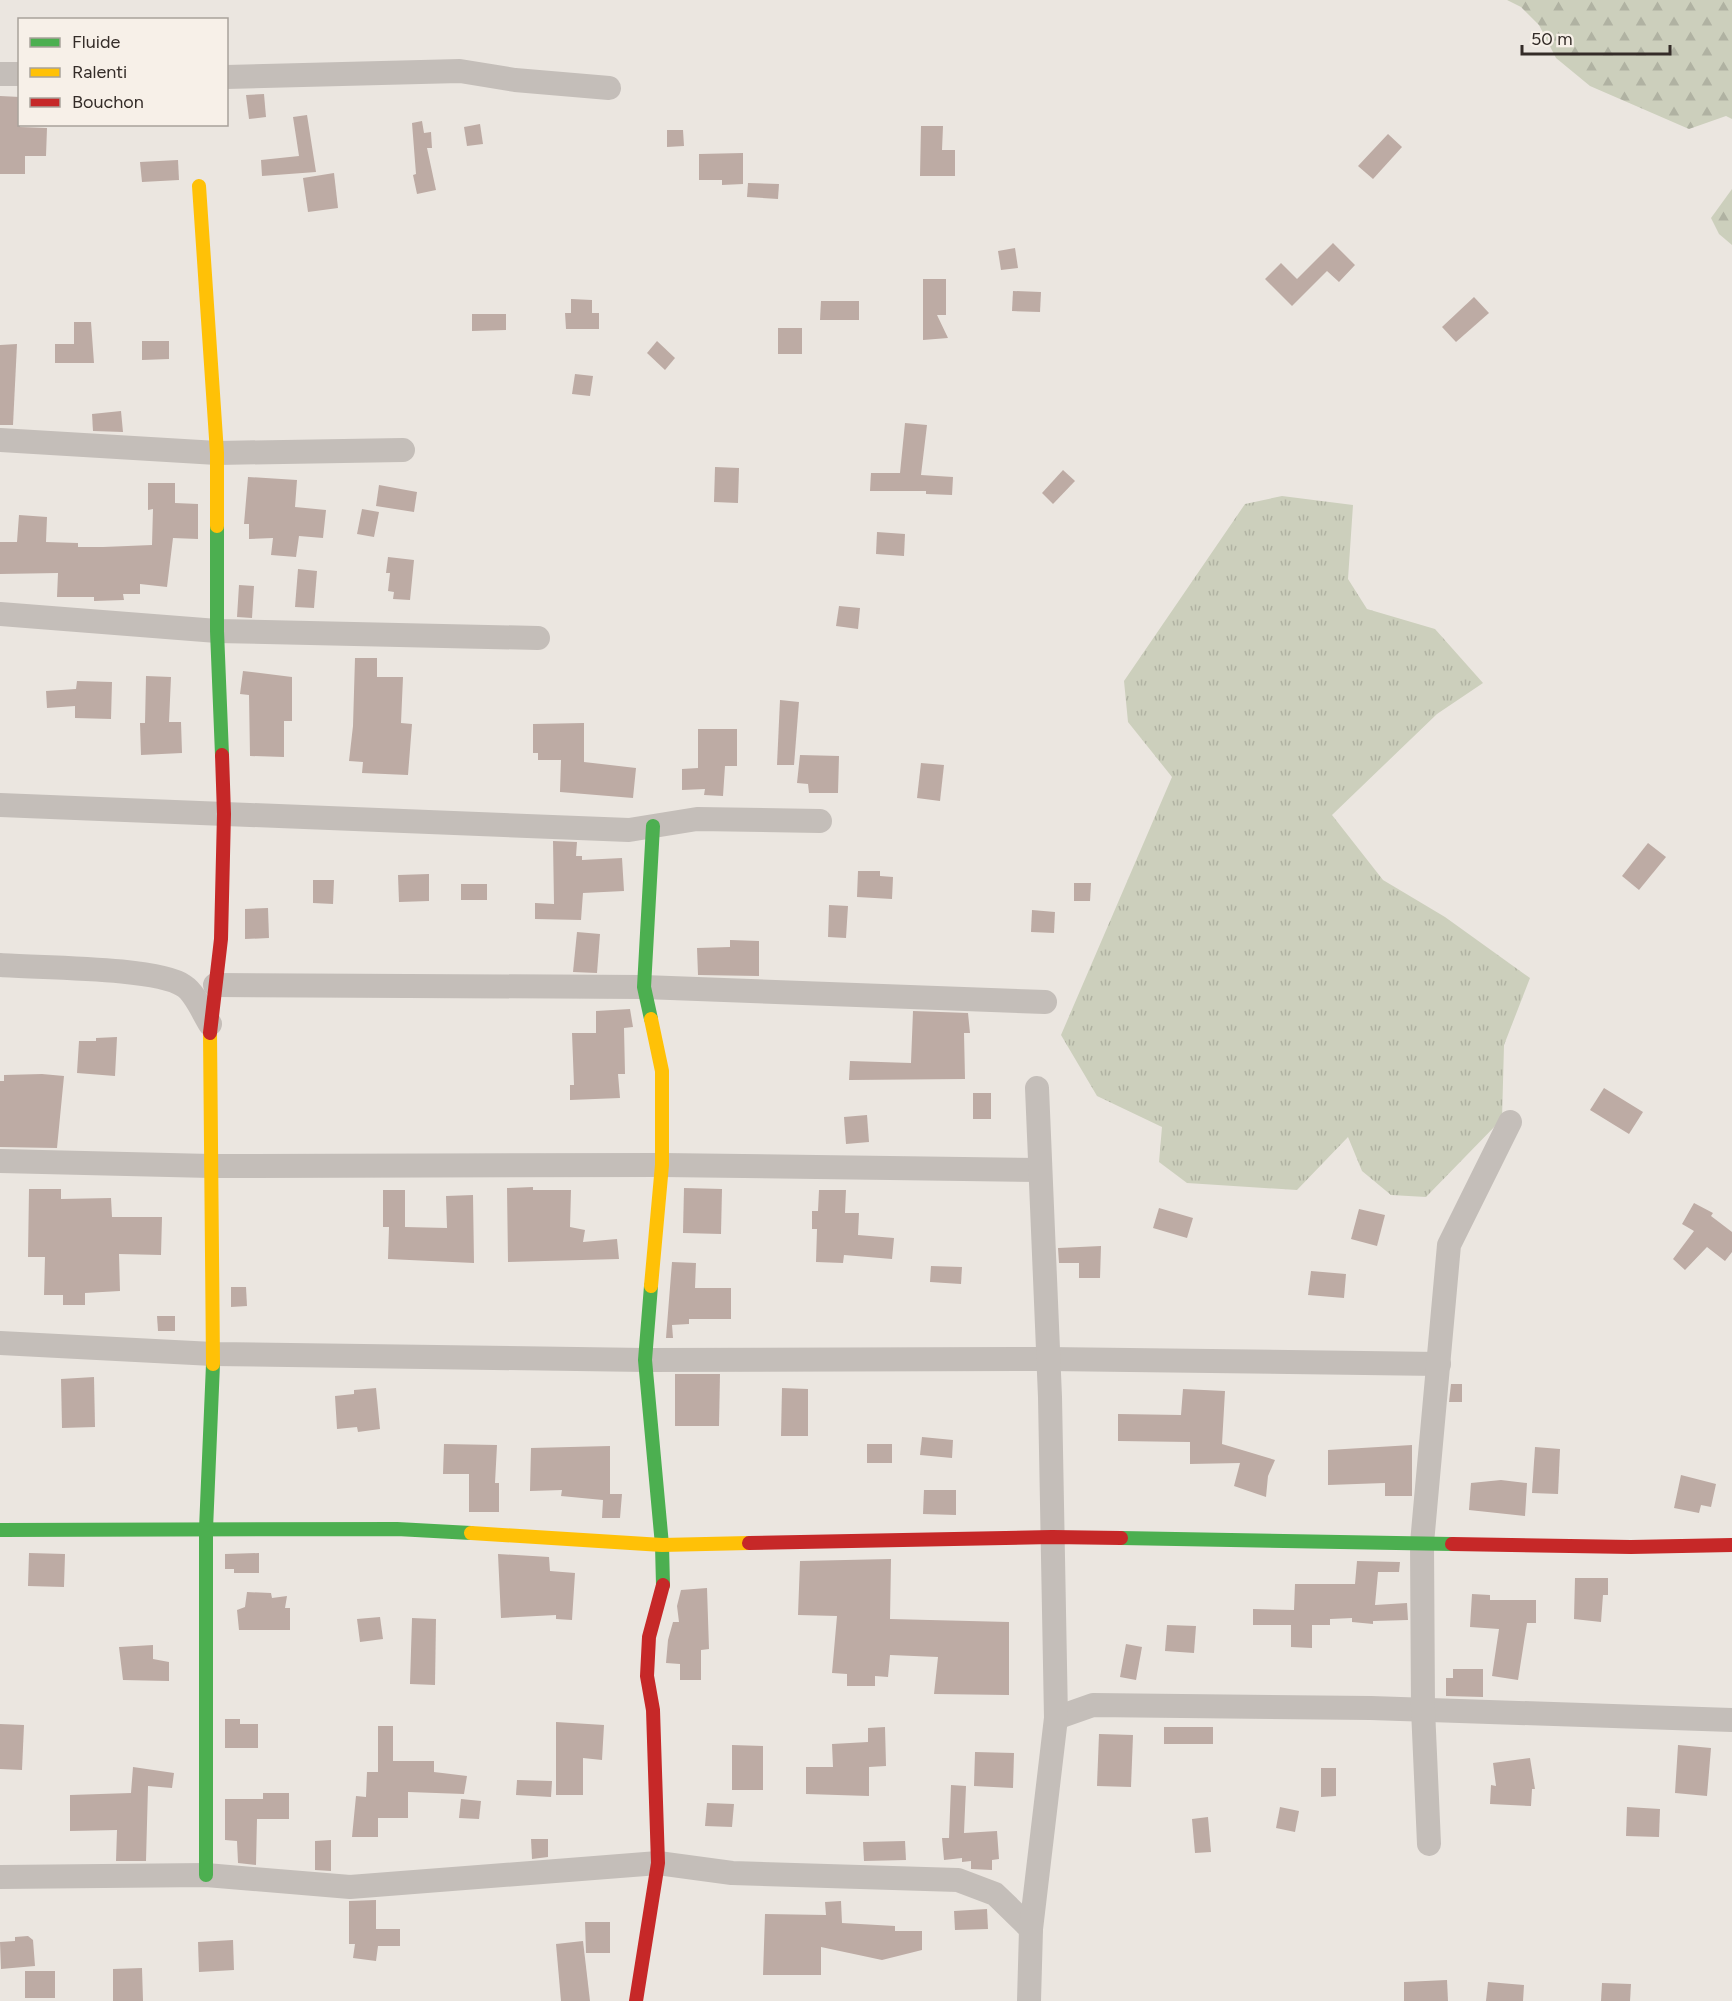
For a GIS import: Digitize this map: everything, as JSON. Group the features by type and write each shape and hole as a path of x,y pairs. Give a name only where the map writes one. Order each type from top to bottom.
{"street":[{"path":"228,77 460,71 515,80 609,88"},
{"path":"0,74 18,74"},
{"path":"199,186 217,453 217,631 224,814 220,939 210,1024 213,1354 206,1529 206,1875"},
{"path":"0,440 217,453 404,450"},
{"path":"0,614 217,631 538,638"},
{"path":"0,805 629,830 697,819 820,821"},
{"path":"636,2001 658,1863 653,1710 647,1676 649,1636 663,1588 662,1545 645,1360 662,1165 662,1071 644,987 653,826"},
{"path":"0,965 127,973 171,979 186,987 210,1024"},
{"path":"215,985 644,987 1045,1002"},
{"path":"1029,2001 1031,1929 1056,1718 1048,1359 1037,1088"},
{"path":"1430,1844 1423,1709 1422,1543 1449,1245 1510,1122"},
{"path":"0,1161 211,1166 662,1165 1040,1170"},
{"path":"0,1343 213,1354 645,1360 1048,1359 1439,1364"},
{"path":"0,1530 397,1528 662,1545 1052,1537 1631,1547 1732,1545"},
{"path":"1056,1718 1093,1705 1423,1709 1732,1720"},
{"path":"0,1877 206,1875 350,1887 658,1863 732,1873 958,1880 995,1894 1031,1929"}],"green space":[{"path":"1507,0 1732,0 1732,119 1726,116 1689,129 1590,86 1556,58 1539,25 1521,7"},
{"path":"1732,189 1732,245 1719,234 1711,218"},
{"path":"1282,496 1353,505 1348,579 1367,609 1435,629 1483,683 1437,714 1332,815 1383,880 1445,917 1530,978 1504,1045 1502,1119 1426,1197 1391,1195 1362,1171 1348,1137 1297,1190 1187,1183 1159,1162 1162,1127 1097,1096 1061,1035 1172,777 1128,722 1124,681 1245,504"}],"building":[{"path":"264,94 266,117 249,119 246,95"},
{"path":"0,96 18,97 18,126 47,128 46,156 25,156 25,174 0,174"},
{"path":"307,115 316,172 262,176 261,160 299,156 293,117"},
{"path":"422,121 424,133 431,132 432,148 427,148 436,190 417,194 413,175 416,174 412,123"},
{"path":"480,124 483,144 467,146 464,127"},
{"path":"921,126 943,126 942,150 955,150 955,176 920,176"},
{"path":"667,130 683,130 684,146 667,147"},
{"path":"1388,134 1402,147 1373,179 1358,166"},
{"path":"743,153 743,184 722,185 722,180 699,180 699,154"},
{"path":"178,160 179,180 142,182 140,162"},
{"path":"334,173 338,208 308,212 303,178"},
{"path":"748,183 779,184 778,199 747,197"},
{"path":"1333,243 1355,265 1339,282 1327,271 1292,306 1265,279 1281,263 1297,279"},
{"path":"1015,248 1018,268 1001,270 998,251"},
{"path":"923,279 946,279 946,315 937,315 948,338 923,340"},
{"path":"1013,291 1041,292 1040,312 1012,311"},
{"path":"1474,297 1489,313 1456,342 1442,327"},
{"path":"571,299 592,300 592,313 599,313 599,329 566,329 565,313 571,313"},
{"path":"821,301 859,301 859,320 820,320"},
{"path":"472,314 506,314 506,330 472,331"},
{"path":"74,322 91,322 94,363 55,363 55,344 74,344"},
{"path":"778,328 802,328 802,354 778,354"},
{"path":"142,341 169,341 169,359 142,360"},
{"path":"657,341 675,358 665,370 647,353"},
{"path":"17,344 13,425 0,425 0,345"},
{"path":"575,374 593,376 590,396 572,394"},
{"path":"121,411 123,432 93,431 92,414"},
{"path":"905,423 927,425 921,475 953,477 952,495 926,494 926,491 870,491 871,473 900,473"},
{"path":"715,467 739,468 738,503 714,502"},
{"path":"1063,470 1075,481 1053,504 1042,493"},
{"path":"248,477 297,480 295,507 326,510 323,538 299,536 296,557 271,555 273,538 249,539 249,524 244,524"},
{"path":"148,483 175,483 175,503 198,504 198,539 173,538 167,587 140,584 140,594 123,594 124,600 94,601 94,597 57,597 58,573 0,574 0,542 17,542 19,515 47,517 46,542 78,543 78,547 152,545 153,509 148,510"},
{"path":"379,485 417,492 414,512 376,506"},
{"path":"362,509 379,512 374,537 357,534"},
{"path":"877,532 905,534 904,556 876,554"},
{"path":"388,557 414,560 410,600 393,599 394,592 388,591 390,573 386,573"},
{"path":"298,569 317,571 314,608 295,607"},
{"path":"239,585 254,586 252,618 237,617"},
{"path":"839,606 860,608 858,629 836,626"},
{"path":"355,658 377,658 377,677 403,677 401,723 412,724 408,775 362,773 363,762 349,761 353,726"},
{"path":"243,671 292,677 292,721 284,721 284,757 250,756 249,695 240,694"},
{"path":"146,676 171,677 169,722 181,722 182,753 141,755 140,723 145,723"},
{"path":"77,681 112,682 111,719 75,718 75,706 47,708 46,691 76,689"},
{"path":"780,700 799,702 794,765 777,765"},
{"path":"584,723 584,762 636,768 633,798 560,792 561,760 538,760 538,753 533,753 533,724"},
{"path":"698,729 737,729 737,766 725,766 723,796 704,795 705,789 682,790 682,769 698,768"},
{"path":"800,755 839,756 838,793 809,793 808,784 797,783"},
{"path":"921,763 944,765 940,801 917,798"},
{"path":"553,841 577,842 576,856 582,856 582,860 622,858 624,891 583,893 581,920 535,919 535,903 554,904"},
{"path":"1648,843 1666,857 1639,890 1622,876"},
{"path":"858,871 880,871 880,876 893,877 892,899 857,897"},
{"path":"429,874 429,901 399,902 398,875"},
{"path":"313,880 334,880 333,904 313,903"},
{"path":"1074,883 1091,883 1090,901 1074,901"},
{"path":"461,884 487,884 487,900 461,900"},
{"path":"829,905 848,906 846,938 828,937"},
{"path":"268,908 269,938 245,939 245,909"},
{"path":"1032,910 1055,912 1054,933 1031,932"},
{"path":"577,932 600,934 597,973 573,972"},
{"path":"730,940 759,941 759,976 698,975 697,948 730,947"},
{"path":"630,1009 633,1027 624,1028 625,1074 618,1074 620,1098 570,1100 570,1085 574,1085 572,1033 596,1033 596,1011"},
{"path":"913,1011 968,1013 970,1033 964,1033 965,1079 849,1080 850,1061 911,1063"},
{"path":"117,1037 115,1076 77,1073 79,1041"},
{"path":"4,1075 64,1076 57,1148 0,1147 0,1081 4,1081"},
{"path":"1604,1088 1643,1112 1629,1134 1590,1110"},
{"path":"973,1093 991,1093 991,1119 973,1119"},
{"path":"867,1115 869,1142 846,1144 844,1117"},
{"path":"533,1187 533,1190 571,1190 570,1227 585,1230 583,1242 617,1239 619,1259 508,1262 507,1188"},
{"path":"684,1188 722,1189 721,1234 683,1233"},
{"path":"29,1189 61,1189 61,1199 111,1198 112,1217 162,1217 161,1255 119,1254 120,1291 85,1293 85,1305 63,1305 63,1295 44,1295 45,1257 28,1257"},
{"path":"383,1190 405,1190 405,1227 447,1228 446,1196 473,1195 474,1263 388,1259 389,1227 383,1227"},
{"path":"819,1190 846,1190 845,1213 859,1213 858,1235 894,1238 892,1259 844,1255 843,1263 816,1262 817,1229 812,1229 812,1211 818,1211"},
{"path":"1694,1203 1713,1213 1711,1216 1732,1232 1732,1252 1725,1261 1707,1247 1685,1270 1673,1259 1694,1231 1682,1224"},
{"path":"1159,1208 1193,1218 1187,1238 1153,1228"},
{"path":"1359,1209 1385,1215 1377,1246 1351,1239"},
{"path":"1101,1246 1100,1278 1079,1278 1079,1263 1059,1263 1058,1248"},
{"path":"672,1262 696,1263 695,1288 731,1288 731,1319 689,1319 689,1324 672,1325 673,1338 666,1338"},
{"path":"931,1266 962,1267 961,1284 930,1282"},
{"path":"1311,1271 1346,1274 1344,1298 1308,1295"},
{"path":"231,1287 246,1287 247,1306 231,1307"},
{"path":"157,1316 175,1316 175,1331 158,1331"},
{"path":"675,1374 720,1374 719,1426 675,1426"},
{"path":"94,1377 95,1427 62,1428 61,1379"},
{"path":"1451,1384 1462,1384 1462,1402 1449,1402"},
{"path":"376,1388 380,1429 358,1432 357,1427 337,1429 335,1396 354,1394 354,1390"},
{"path":"782,1388 808,1389 808,1436 781,1436"},
{"path":"1183,1389 1225,1391 1222,1444 1275,1460 1268,1476 1266,1497 1234,1486 1240,1463 1190,1464 1190,1442 1118,1441 1118,1414 1181,1415"},
{"path":"922,1437 953,1440 952,1458 920,1455"},
{"path":"444,1444 497,1445 495,1483 499,1483 499,1512 469,1512 469,1474 443,1474"},
{"path":"867,1444 892,1444 892,1463 867,1463"},
{"path":"1412,1445 1412,1496 1385,1496 1385,1483 1328,1485 1328,1450"},
{"path":"610,1446 610,1494 622,1494 620,1518 602,1518 603,1500 561,1496 562,1490 530,1491 531,1448"},
{"path":"1535,1447 1560,1449 1558,1494 1532,1493"},
{"path":"1681,1475 1716,1484 1711,1507 1701,1505 1699,1513 1674,1508"},
{"path":"1501,1480 1527,1483 1525,1516 1469,1510 1471,1483"},
{"path":"924,1490 956,1490 956,1515 923,1514"},
{"path":"29,1553 65,1554 64,1587 28,1586"},
{"path":"259,1553 259,1573 234,1573 234,1569 225,1569 225,1554"},
{"path":"498,1554 549,1557 550,1571 575,1573 572,1620 556,1619 556,1615 501,1618"},
{"path":"891,1559 890,1619 1009,1622 1009,1695 934,1694 938,1657 890,1655 888,1677 875,1676 875,1686 847,1686 847,1674 832,1673 837,1616 798,1615 800,1561"},
{"path":"1357,1561 1400,1562 1399,1572 1378,1572 1375,1605 1407,1603 1408,1620 1373,1621 1373,1624 1352,1622 1352,1618 1330,1619 1330,1625 1312,1625 1312,1648 1291,1647 1291,1625 1253,1625 1253,1609 1294,1610 1295,1584 1355,1584"},
{"path":"1575,1578 1608,1578 1608,1595 1603,1595 1601,1622 1574,1619"},
{"path":"707,1588 709,1649 701,1650 701,1680 680,1680 680,1664 666,1663 668,1640 673,1622 679,1622 677,1606 681,1590"},
{"path":"247,1592 271,1593 272,1598 287,1596 285,1608 290,1608 290,1630 239,1630 237,1610 245,1607"},
{"path":"1472,1594 1490,1595 1490,1600 1536,1600 1536,1623 1527,1623 1518,1680 1492,1676 1499,1629 1470,1627"},
{"path":"380,1617 383,1639 360,1642 357,1619"},
{"path":"412,1618 436,1619 435,1685 410,1684"},
{"path":"1167,1625 1196,1626 1194,1653 1165,1651"},
{"path":"1126,1644 1142,1647 1136,1680 1120,1677"},
{"path":"153,1645 153,1659 169,1662 169,1681 123,1680 119,1647"},
{"path":"1453,1669 1483,1669 1483,1697 1446,1696 1446,1678 1453,1678"},
{"path":"225,1719 240,1719 240,1724 258,1724 258,1748 225,1748"},
{"path":"556,1722 604,1725 602,1760 583,1758 583,1795 556,1795"},
{"path":"0,1724 24,1725 22,1770 0,1769"},
{"path":"378,1726 393,1726 393,1761 434,1761 434,1772 467,1776 464,1794 408,1792 408,1818 378,1818 378,1837 352,1837 356,1796 366,1797 367,1772 378,1772"},
{"path":"885,1727 886,1766 869,1767 869,1796 806,1794 806,1767 833,1767 832,1744 868,1742 868,1728"},
{"path":"1164,1727 1213,1727 1213,1744 1164,1744"},
{"path":"1099,1734 1133,1735 1131,1787 1097,1786"},
{"path":"732,1745 763,1746 763,1790 732,1790"},
{"path":"1678,1745 1711,1748 1707,1796 1675,1793"},
{"path":"975,1752 1014,1753 1013,1788 974,1786"},
{"path":"1530,1758 1535,1789 1532,1789 1531,1806 1490,1804 1491,1785 1496,1786 1493,1763"},
{"path":"133,1767 174,1773 172,1788 148,1786 146,1861 116,1861 117,1830 70,1831 70,1795 131,1793"},
{"path":"1321,1768 1336,1768 1336,1796 1321,1797"},
{"path":"517,1780 552,1781 551,1797 516,1795"},
{"path":"951,1785 966,1786 964,1833 997,1831 999,1859 992,1860 992,1870 971,1869 971,1861 962,1862 962,1858 944,1860 942,1838 949,1838"},
{"path":"263,1793 289,1793 289,1819 257,1819 256,1865 238,1863 237,1841 225,1840 225,1799 263,1799"},
{"path":"461,1799 481,1801 479,1819 459,1818"},
{"path":"707,1803 734,1804 732,1827 705,1826"},
{"path":"1280,1807 1299,1811 1295,1832 1276,1828"},
{"path":"1627,1807 1660,1809 1659,1837 1626,1836"},
{"path":"1208,1817 1211,1852 1195,1853 1192,1819"},
{"path":"531,1839 548,1839 548,1857 532,1859"},
{"path":"331,1840 331,1871 315,1870 315,1841"},
{"path":"905,1841 906,1860 864,1861 863,1842"},
{"path":"376,1900 376,1929 400,1929 400,1946 378,1946 376,1961 353,1958 355,1944 349,1944 349,1901"},
{"path":"841,1901 842,1923 895,1926 895,1931 922,1931 922,1950 882,1960 821,1947 821,1975 763,1975 765,1914 826,1915 825,1902"},
{"path":"987,1909 988,1929 955,1930 954,1911"},
{"path":"585,1922 610,1922 610,1953 586,1953"},
{"path":"28,1936 33,1940 35,1966 1,1969 0,1942 15,1941 15,1937"},
{"path":"233,1940 234,1970 199,1972 198,1942"},
{"path":"583,1941 590,2001 561,2001 556,1944"},
{"path":"142,1968 143,2001 113,2001 113,1969"},
{"path":"25,1971 55,1971 55,1998 25,1998"},
{"path":"1447,1980 1448,2001 1404,2001 1404,1982"},
{"path":"1488,1982 1524,1985 1523,2001 1486,2001"},
{"path":"1602,1983 1631,1984 1630,2001 1601,2001"}],"traffic: fast":[{"path":"217,526 217,631 222,755"},
{"path":"651,1019 644,987 653,826"},
{"path":"651,1286 645,1360 662,1545 663,1585"},
{"path":"206,1875 206,1529 213,1364"},
{"path":"0,1530 397,1529 471,1533"},
{"path":"1121,1538 1452,1544"}],"traffic: slow":[{"path":"199,186 217,453 217,526"},
{"path":"651,1019 662,1071 662,1165 651,1286"},
{"path":"210,1033 213,1364"},
{"path":"471,1533 662,1545 749,1543"}],"traffic: jam":[{"path":"210,1033 221,939 224,814 222,755"},
{"path":"749,1543 1052,1537 1121,1538"},
{"path":"1452,1544 1631,1547 1732,1545"},
{"path":"636,2001 658,1863 653,1710 647,1676 649,1637 663,1585"}]}
